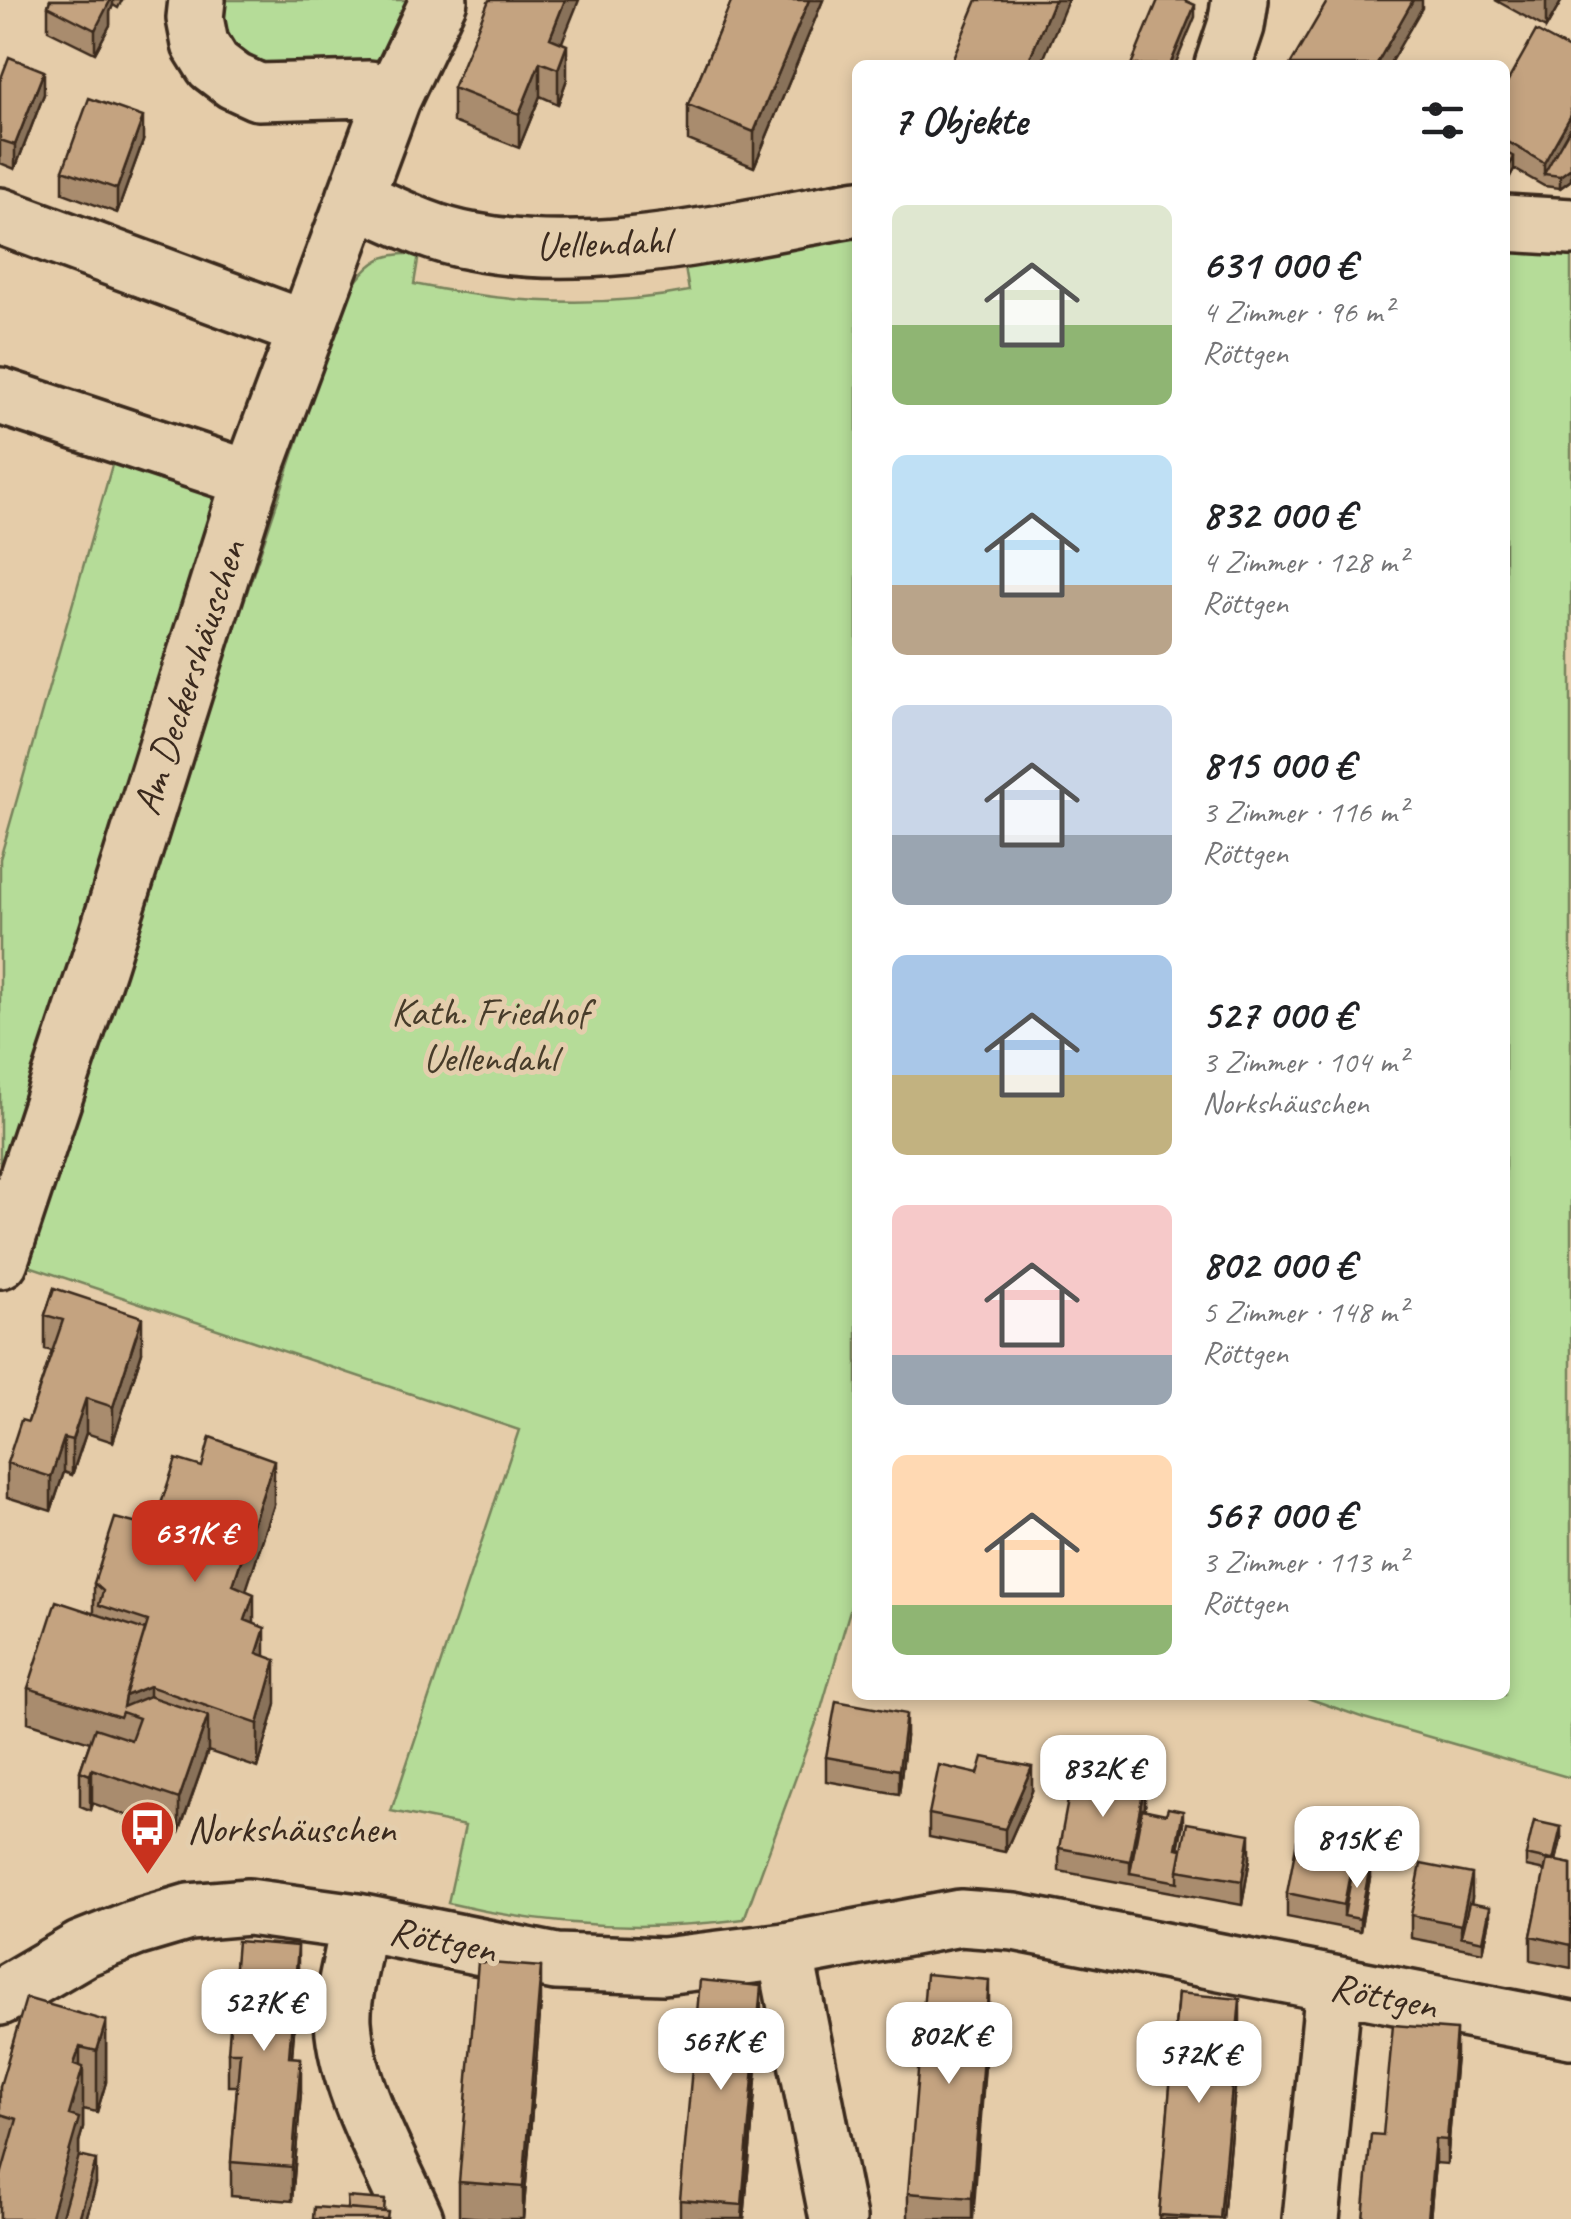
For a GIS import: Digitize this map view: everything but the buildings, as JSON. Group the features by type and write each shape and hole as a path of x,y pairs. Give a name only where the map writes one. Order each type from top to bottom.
{"street":[{"path":"197,0 195,18 200,44 213,65 234,82 258,92 369,90 392,99"},
{"name":"Am Deckershäuschen","path":"0,1260 98,966 251,480 392,99 439,0"},
{"path":"1225,60 1240,0"},
{"name":"Uellendahl","path":"355,198 423,228 466,241 538,247 658,242 852,209"},
{"path":"0,216 306,329"},
{"path":"1510,223 1571,227"},
{"path":"0,396 251,480"},
{"name":"Röttgen","path":"4,1981 135,1928 190,1912 248,1907 358,1922 556,1962 663,1966 785,1951 960,1918 1014,1922 1571,2030"},
{"path":"358,1922 342,2018 349,2067 415,2219"},
{"path":"785,1951 838,2219"},
{"path":"1311,2219 1334,1986"}],"green space":[{"path":"211,0 411,0 389,51 363,69 234,66"},
{"name":"Kath. Friedhof Uellendahl","path":"852,230 852,1603 821,1709 744,1919 596,1925 448,1903 465,1826 391,1811 519,1430 29,1266 182,787 347,293 377,261 394,255 419,254 414,284 551,301 655,297 689,291 683,256"},
{"path":"1510,249 1571,254 1571,1778 1313,1700 1510,1700"},
{"path":"122,430 224,485 0,1177 0,859"}],"place":[{"name":"Norkshäuschen","path":"148,1877"}]}
